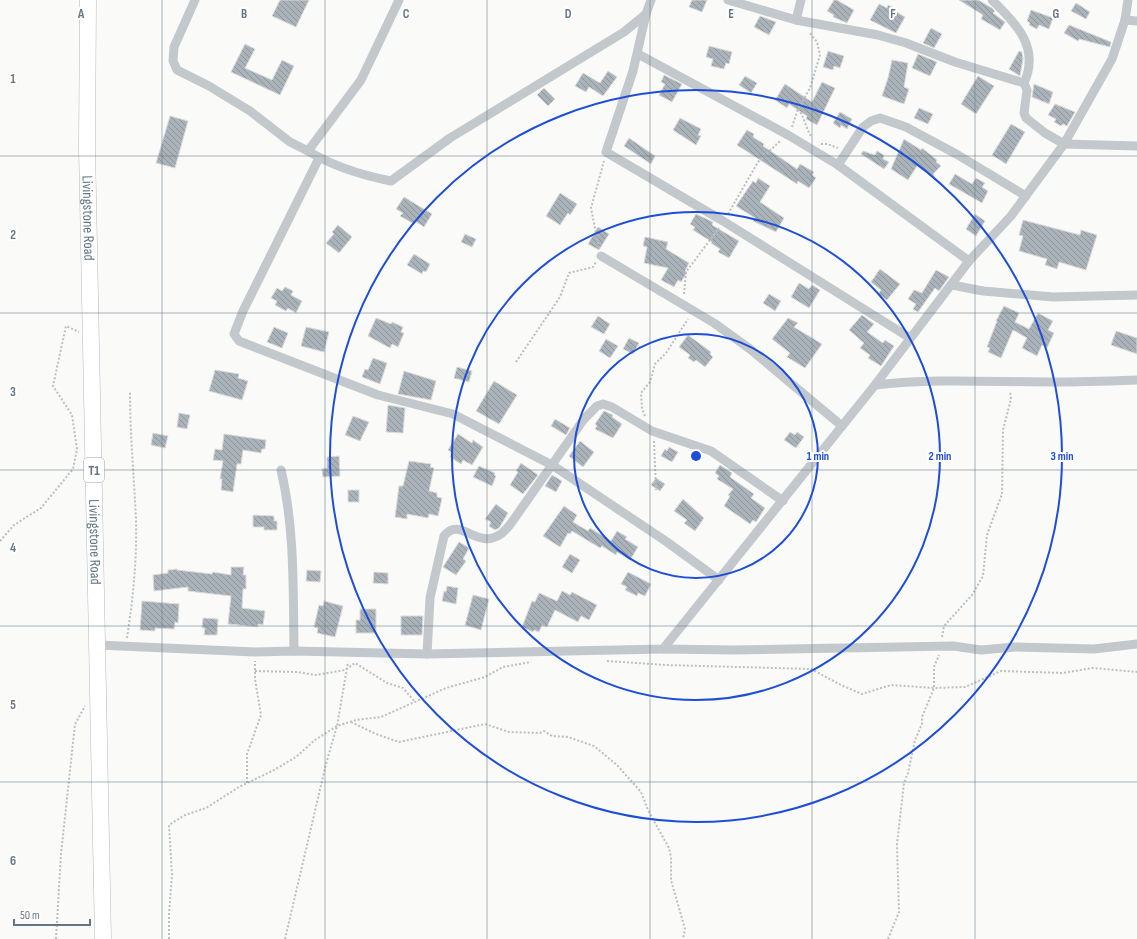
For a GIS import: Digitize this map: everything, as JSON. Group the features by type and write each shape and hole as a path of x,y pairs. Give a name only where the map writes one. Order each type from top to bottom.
{"highway":[{"name":"Livingstone Road","path":"88,0 87,148 90,338 98,645 103,939"}],"street":[{"path":"195,0 174,47 172,61 177,70 250,111 290,142 319,158 364,175 391,180 450,138 624,32 646,14"},
{"path":"308,151 361,80 399,0"},
{"path":"650,0 638,54 606,152 723,221 910,338"},
{"path":"728,0 796,20 892,39 955,62 1024,83"},
{"path":"796,20 801,0"},
{"path":"992,0 1008,14 1021,33 1029,49 1031,58 1029,73 1024,83 1027,90 1023,108 1026,118 1045,133 1064,144 1137,146"},
{"path":"663,649 875,385 969,261 1011,216 1064,144 1112,59 1125,20 1128,0"},
{"path":"1125,20 1137,21"},
{"path":"638,54 788,135 838,165 969,261"},
{"path":"838,165 863,127 871,121 880,118 888,120 958,155 1026,196"},
{"path":"319,158 243,311 234,334 239,341 378,395 454,414 552,465 667,542 719,580"},
{"path":"601,256 714,323 750,349 842,426"},
{"path":"952,285 983,291 1053,297 1137,295"},
{"path":"875,385 906,381 1009,380 1051,382 1137,380"},
{"path":"427,654 430,598 444,536 449,529 456,528 478,538 488,539 502,534 591,411 603,404 612,407 652,431 710,451 783,501"},
{"path":"280,470 288,500 294,651"},
{"path":"98,645 255,652 294,651 427,654 663,649 734,650 939,646 953,646 981,650 1014,647 1094,649 1137,644"}],"path":[{"path":"656,490 652,431 642,409 641,393 650,382 655,364 666,353 689,316 683,304 686,272 723,221 758,162 766,152 788,135 798,109 810,88 820,55 817,42 812,35 796,20"},
{"path":"798,109 802,115 804,124 814,140"},
{"path":"817,145 827,144 834,146 845,153"},
{"path":"516,362 560,297 569,272 593,267 601,256 591,208 606,152"},
{"path":"0,541 14,525 41,508 73,469 77,450 72,415 53,386 66,326 90,338"},
{"path":"888,939 899,912 897,844 904,783 908,773 915,740 922,724 922,717 934,688 934,667 941,651 939,646 942,642 944,626 972,595 983,576 987,535 1002,494 1004,430 1011,399 1009,380"},
{"path":"126,646 134,591 136,520 130,432 130,391"},
{"path":"247,783 247,754 261,715 255,672 255,652"},
{"path":"285,939 336,726 345,670 350,653"},
{"path":"606,660 666,665 811,669 862,694 890,684 934,688 965,687 1001,671 1062,673 1093,668 1137,672"},
{"path":"169,939 172,875 169,825 185,815 206,808 296,756 315,740 336,726 381,717 446,688 485,677 503,667 537,662"},
{"path":"255,672 297,672 316,675 345,670 355,663 387,683 404,688 415,702"},
{"path":"56,939 60,854 75,724 86,704"},
{"path":"350,722 376,734 399,742 485,724 509,732 540,733 544,731 552,736 568,737 594,746 617,765 641,792 648,810 669,848 671,857 671,880 685,929 683,939"}],"building":[{"path":"280,0 309,0 296,27 272,16"},
{"path":"692,0 707,0 702,12 689,7"},
{"path":"834,0 837,0 854,10 847,23 833,17 834,15 827,11"},
{"path":"959,0 978,0 992,8 995,11 993,13 1005,22 1000,30 981,19 983,15"},
{"path":"1076,3 1090,12 1086,19 1071,11"},
{"path":"879,4 887,8 888,5 896,9 895,11 905,17 896,33 870,20"},
{"path":"1031,10 1053,18 1049,29 1039,25 1037,29 1029,25 1030,23 1027,21"},
{"path":"760,16 776,22 769,35 754,27"},
{"path":"1069,25 1111,42 1110,47 1079,39 1078,41 1064,33"},
{"path":"931,28 942,34 934,48 923,43"},
{"path":"245,44 255,49 245,68 272,80 282,60 294,66 280,95 231,72"},
{"path":"709,46 732,52 729,64 726,63 724,69 711,66 713,59 706,57"},
{"path":"828,51 844,56 840,68 834,66 833,70 823,67"},
{"path":"1019,51 1022,52 1023,59 1020,76 1009,69"},
{"path":"918,54 937,62 930,76 912,68"},
{"path":"892,60 908,63 904,87 909,89 904,104 882,96"},
{"path":"608,71 617,77 603,96 589,87 586,92 575,86 583,73 600,83"},
{"path":"664,75 682,84 672,102 659,95 665,84 661,82"},
{"path":"745,76 757,83 751,93 739,85"},
{"path":"978,76 994,86 976,114 961,104"},
{"path":"822,82 835,88 817,125 806,119 807,116 789,104 787,108 775,100 785,84 812,102"},
{"path":"1034,84 1053,92 1049,104 1032,97"},
{"path":"544,88 555,99 548,106 537,95"},
{"path":"1055,104 1075,112 1067,126 1063,124 1061,126 1054,122 1056,119 1048,115"},
{"path":"919,108 933,114 928,124 914,118"},
{"path":"840,112 852,119 847,129 841,125 840,128 833,123"},
{"path":"170,116 188,121 175,168 156,163"},
{"path":"680,118 701,129 698,135 701,136 696,145 673,130"},
{"path":"1011,124 1025,132 1006,164 992,155"},
{"path":"747,130 754,134 753,137 764,144 763,146 797,169 800,164 814,172 812,175 816,178 809,188 798,181 797,184 737,145"},
{"path":"629,138 655,156 651,164 624,146"},
{"path":"904,139 921,150 922,148 937,160 936,162 941,166 933,174 936,179 917,166 908,180 891,169"},
{"path":"863,151 875,155 877,151 884,155 883,159 889,162 884,169 861,154"},
{"path":"955,174 972,184 976,178 985,183 982,187 988,191 982,203 949,184"},
{"path":"758,178 770,186 760,202 784,218 776,232 753,221 755,218 736,206 753,181 756,183"},
{"path":"560,193 577,204 570,215 568,213 560,225 546,216"},
{"path":"404,197 432,214 424,227 415,221 414,224 400,216 403,213 396,209"},
{"path":"696,214 713,222 712,225 739,241 729,258 718,252 720,249 711,243 712,242 693,230 695,227 690,224"},
{"path":"975,214 985,221 976,236 966,229"},
{"path":"1023,220 1080,235 1081,230 1097,235 1086,270 1059,262 1057,269 1045,265 1047,259 1019,251 1023,236 1019,235"},
{"path":"338,225 352,237 339,253 326,243 334,234 332,232"},
{"path":"598,227 609,234 599,250 588,244"},
{"path":"465,234 476,239 472,247 461,242"},
{"path":"645,237 668,242 666,249 689,263 685,271 687,272 681,282 678,280 674,287 661,280 668,268 644,263 647,247 643,246"},
{"path":"414,254 430,264 426,272 423,271 422,274 407,265"},
{"path":"880,269 900,284 887,300 878,294 881,290 871,282"},
{"path":"936,270 949,277 939,291 935,288 918,312 913,309 916,304 908,299 914,290 922,293"},
{"path":"799,283 809,289 812,285 820,290 809,308 791,297"},
{"path":"285,287 293,291 291,295 302,301 296,313 288,308 286,311 275,305 277,301 271,298 277,288 282,291"},
{"path":"769,294 781,301 775,311 763,303"},
{"path":"1004,306 1019,313 1015,322 1029,329 1038,313 1053,321 1048,330 1054,333 1047,348 1042,345 1037,356 1022,348 1027,338 1013,330 1001,358 988,352 990,348 987,347 996,321"},
{"path":"862,315 874,324 867,332 883,343 885,340 894,346 881,366 868,358 870,355 860,348 864,343 849,330"},
{"path":"598,316 610,324 604,334 591,327"},
{"path":"376,318 391,324 392,322 403,327 401,332 404,333 398,347 392,344 390,348 368,336"},
{"path":"788,318 798,323 794,327 822,344 805,368 787,357 790,353 772,339"},
{"path":"274,327 288,333 282,348 267,342"},
{"path":"306,327 329,332 324,352 301,346"},
{"path":"1116,331 1137,338 1137,354 1111,345"},
{"path":"688,335 711,352 710,354 713,357 705,367 696,360 694,362 688,358 690,355 679,347"},
{"path":"629,338 639,343 633,354 623,349"},
{"path":"606,339 618,346 610,358 599,351"},
{"path":"373,358 387,363 380,384 362,377 365,369 368,370"},
{"path":"457,367 472,371 469,382 454,378"},
{"path":"215,370 239,374 238,378 248,381 242,400 209,391"},
{"path":"404,371 436,381 431,400 398,394"},
{"path":"494,381 517,395 499,424 476,411"},
{"path":"388,405 405,408 403,433 386,432"},
{"path":"604,411 613,415 612,417 622,424 613,438 595,429 597,426 595,424"},
{"path":"179,413 190,415 187,429 177,427"},
{"path":"353,416 369,422 360,441 345,435"},
{"path":"555,419 570,428 566,435 551,426"},
{"path":"790,432 795,435 797,432 804,437 796,448 784,440"},
{"path":"153,433 168,436 165,448 151,445"},
{"path":"224,434 266,440 265,449 262,449 261,453 243,450 241,464 237,464 233,492 221,490 222,479 220,479 223,461 213,460 215,449 222,450"},
{"path":"458,434 472,443 473,440 483,447 472,465 463,460 461,464 450,457 452,453 448,450"},
{"path":"580,441 594,452 583,467 569,456"},
{"path":"669,447 678,452 672,462 661,456 665,449 667,451"},
{"path":"339,456 340,476 323,477 322,469 327,468 327,457"},
{"path":"409,461 431,464 430,467 434,468 429,491 437,493 437,497 442,498 438,516 429,514 428,518 407,514 407,519 395,517 399,486 403,486"},
{"path":"521,463 538,475 523,494 510,485 518,472 516,471"},
{"path":"720,465 732,473 730,477 754,494 751,498 765,508 756,522 753,520 750,524 724,506 730,496 728,495 733,489 717,479 719,476 715,473"},
{"path":"479,466 495,473 494,475 496,476 492,486 473,477"},
{"path":"552,475 562,481 556,492 545,486"},
{"path":"656,478 665,484 660,491 651,485"},
{"path":"348,490 359,490 359,502 348,502"},
{"path":"683,499 704,518 695,531 684,523 687,520 674,511"},
{"path":"496,504 508,513 499,528 495,530 489,526 491,522 485,519"},
{"path":"564,506 577,515 573,522 588,531 590,528 611,541 617,531 627,537 625,539 638,547 630,560 617,552 616,555 602,546 600,548 572,531 570,534 568,533 560,547 543,536"},
{"path":"253,515 274,516 274,521 277,521 277,530 264,530 264,527 253,527"},
{"path":"459,542 469,548 463,559 466,561 456,575 443,567"},
{"path":"570,554 580,560 572,573 562,567"},
{"path":"231,567 244,567 243,575 246,575 246,589 243,589 242,608 265,611 263,625 258,624 258,627 228,624 231,596 188,591 188,587 154,591 153,575 168,573 168,570 177,569 231,575"},
{"path":"307,570 321,571 320,582 306,581"},
{"path":"374,572 388,573 388,584 373,583"},
{"path":"628,572 651,584 645,596 638,593 637,596 625,590 627,587 621,584"},
{"path":"447,586 458,588 456,604 442,601 444,591 446,592"},
{"path":"562,591 570,595 572,592 597,605 589,620 581,616 578,622 555,610 547,627 542,625 539,632 534,630 533,632 522,627 532,601 535,602 539,593 557,601"},
{"path":"473,595 489,599 481,630 465,625"},
{"path":"142,601 179,604 178,623 175,622 174,629 155,628 155,631 140,630"},
{"path":"324,601 343,606 335,637 317,633 318,628 314,627 319,605 323,606"},
{"path":"360,609 376,609 376,633 356,633 356,620 360,620"},
{"path":"401,616 423,616 422,635 401,635"},
{"path":"203,618 218,619 217,635 204,635 205,628 202,628"}]}
